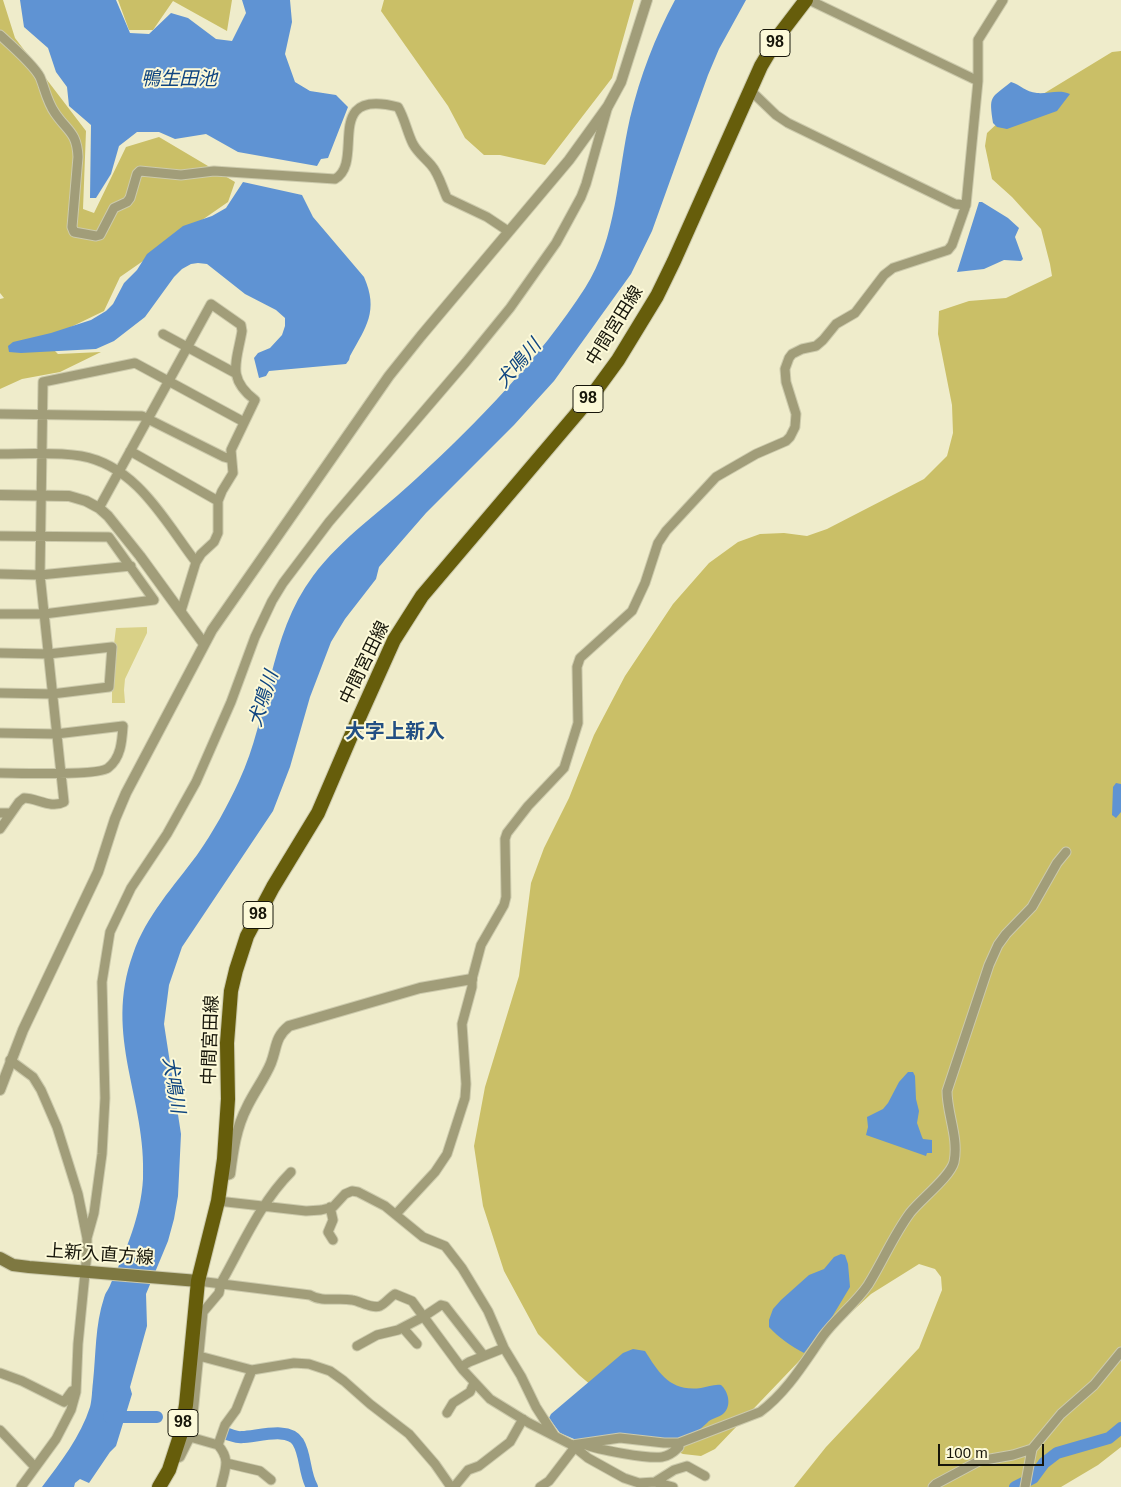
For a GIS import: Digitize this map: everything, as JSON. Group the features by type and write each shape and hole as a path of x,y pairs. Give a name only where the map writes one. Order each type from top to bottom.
{"main road":[{"name":"中間宮田線","path":"160,1487 169,1470 181,1433 186,1405 193,1280 218,1201 228,1099 227,1043 231,991 247,936 273,887 318,813 394,640 422,596 591,397 618,360 645,317 674,261 749,89 761,66 780,34 807,0"},
{"name":"上新入直方線","path":"0,1258 6,1264 193,1280"}],"street":[{"path":"0,1090 10,1060 98,872 115,819 126,793 212,630 389,376 569,160 608,106 621,82 647,0"},
{"path":"807,0 978,81"},
{"path":"396,1214 435,1172 447,1154 464,1098 466,1084 462,1024 472,987 472,980 481,946 504,905 506,897 505,839 528,806 564,768 578,723 577,667 580,658 632,611 645,583 658,543 666,531 716,477 756,454 786,441 790,437 795,427 796,414 786,382 785,369 792,354 802,349 816,346 823,340 836,324 855,312 884,274 893,268 948,250 952,245 966,205 978,81 978,40 1004,0"},
{"path":"0,35 39,75 48,102 55,114 71,131 77,146 72,227 74,232 100,235 114,208 127,202 130,198 137,174 140,171 181,175 214,171 335,179 341,176 345,168 348,133 356,112 363,105 373,103 398,107 404,116 412,142 419,154 432,166 447,198 487,217 508,231"},
{"path":"749,89 776,115 788,123 956,204 966,205"},
{"path":"87,1238 94,1213 102,1154 105,1098 102,982 110,932 131,888 167,834 196,782 231,702 255,637 272,601 283,583 329,522 510,308 556,243 586,184 608,106"},
{"path":"99,508 147,417 211,304 241,325 242,331 235,373 245,392 255,400 231,450 233,473 218,501 218,534 214,542 201,554 196,562 181,611"},
{"path":"163,334 235,373"},
{"path":"0,829 19,802 24,798 59,805 64,802 40,575 43,382 131,363 244,422"},
{"path":"0,414 142,416 231,459"},
{"path":"130,451 218,501"},
{"path":"0,454 79,456 95,460 119,471 140,487 196,562"},
{"path":"0,495 69,496 86,501 99,508 108,516 140,556 204,644"},
{"path":"0,536 109,537 154,600 44,614 0,614"},
{"path":"0,574 40,575 131,566"},
{"path":"0,653 48,654 112,647 109,687 52,694 0,693"},
{"path":"0,733 56,734 123,726 121,746 115,762 106,770 61,774 0,773"},
{"path":"0,813 11,813"},
{"path":"540,1487 549,1481 577,1445 620,1438 679,1443 760,1412 794,1378 824,1336 867,1286 889,1246 910,1214 950,1171 954,1161 955,1138 947,1104 947,1090 990,966 998,945 1032,907 1057,863 1066,852"},
{"path":"221,1176 230,1174 234,1144 242,1118 271,1063 281,1032 289,1026 420,988 472,980"},
{"path":"10,1060 33,1077 41,1090 54,1121 78,1194 87,1238 87,1272 78,1344 76,1389 70,1410 56,1439 21,1487"},
{"path":"172,1460 180,1457 190,1437 203,1312 219,1293 221,1283 265,1206 282,1181 291,1172"},
{"path":"218,1201 306,1211 330,1207 345,1194 352,1191 358,1192 385,1206 423,1237 445,1246 454,1256 488,1311 504,1348 521,1376 536,1407 554,1435"},
{"path":"330,1207 333,1220 328,1232 333,1240"},
{"path":"193,1280 310,1295 318,1300 355,1300 373,1306 380,1306 395,1294 412,1301 461,1367 490,1399 523,1419 577,1445 596,1449 660,1457 674,1452 679,1447 679,1443"},
{"path":"357,1346 377,1336 403,1328 441,1305 445,1306 484,1356"},
{"path":"403,1328 417,1344"},
{"path":"461,1367 504,1348"},
{"path":"1025,1487 1032,1449 1062,1414 1094,1386 1121,1352"},
{"path":"199,1356 252,1370 294,1363 309,1364 330,1371 409,1434 453,1487 468,1470 479,1466 510,1442 523,1419"},
{"path":"218,1445 226,1425 236,1410 252,1370"},
{"path":"0,1373 22,1381 64,1402 72,1391 76,1389"},
{"path":"447,1413 453,1403 470,1392 474,1383"},
{"path":"0,1430 35,1467"},
{"path":"190,1437 218,1445 225,1453 226,1463 221,1487"},
{"path":"577,1445 588,1458 624,1478 639,1483 655,1482 672,1487"},
{"path":"933,1487 979,1461 1013,1455 1032,1449"},
{"path":"226,1463 260,1470 271,1480"},
{"path":"655,1482 674,1470 687,1466 705,1476"}],"shaded area":[{"path":"0,0 3,0 15,38 86,131 83,209 94,213 126,147 159,137 235,182 228,202 120,277 104,311 44,340 58,354 101,352 60,372 22,379 0,389 0,299 4,298 0,293"},
{"path":"118,0 232,0 227,31 173,1 153,30 129,30"},
{"path":"384,0 634,0 612,78 545,165 500,155 484,155 465,138 448,106 381,11"},
{"path":"1121,51 1121,1447 1098,1465 1061,1487 794,1487 826,1447 919,1348 942,1290 941,1277 935,1269 919,1264 871,1294 803,1357 715,1449 701,1456 683,1454 662,1445 579,1375 538,1334 504,1271 483,1206 474,1146 485,1087 519,976 531,883 544,848 569,798 594,735 625,676 673,604 709,563 738,542 760,534 784,533 807,536 827,529 924,479 947,456 953,433 952,405 938,334 939,311 969,301 1006,298 1052,276 1041,229 1012,197 992,179 985,146 987,133 1002,119 1112,52"},
{"path":"147,627 147,633 125,679 125,703 112,703 112,660 116,628"}],"water":[{"name":"鴨生田池","path":"20,0 116,0 130,33 149,34 171,13 188,18 216,39 232,41 246,13 242,0 290,0 292,22 285,54 295,82 310,91 336,95 348,107 328,158 321,159 317,166 238,152 206,134 175,139 159,132 137,132 119,146 111,174 96,198 90,198 91,125 69,106 67,87 56,72 48,48 24,27"},
{"name":"犬鳴川","path":"675,0 746,0 719,49 708,75 652,231 631,274 554,381 514,425 426,513 379,567 376,579 345,619 331,642 310,697 290,767 273,811 182,947 169,985 164,1024 181,1134 178,1196 168,1241 146,1294 147,1326 130,1387 132,1394 116,1446 89,1483 80,1479 75,1483 74,1487 42,1487 76,1439 90,1407 97,1329 101,1308 132,1232 142,1192 142,1150 139,1122 128,1068 122,1013 125,984 133,954 145,927 209,837 239,781 257,730 278,650 287,624 298,599 313,576 349,537 404,490 485,412 548,340 585,288 596,269 604,248 615,206 630,118 638,87 661,28"},
{"path":"1011,82 1033,92 1062,92 1070,94 1057,111 1007,129 997,127 993,123 991,102 995,95"},
{"path":"243,182 302,195 313,217 364,277 370,300 369,318 346,364 269,371 266,376 259,378 254,358 258,353 270,348 282,335 285,318 276,310 245,294 207,264 198,263 191,264 182,269 145,317 114,341 96,349 9,352 8,346 13,342 51,333 91,320 106,311 113,304 124,283 137,270 147,254 183,226 212,216 226,208"},
{"path":"979,202 1008,218 1019,228 1015,237 1023,259 1021,261 1004,260 984,269 957,272"},
{"path":"1116,783 1121,784 1121,812 1116,818 1112,815 1113,787"},
{"path":"908,1072 913,1072 915,1076 916,1099 919,1111 917,1123 923,1139 932,1140 932,1153 927,1153 926,1156 866,1135 868,1127 867,1117 883,1109 899,1082"},
{"path":"841,1254 845,1255 848,1264 850,1287 832,1317 804,1353 785,1342 769,1327 769,1320 773,1309 809,1275 824,1269 834,1257"},
{"path":"633,1349 645,1351 655,1367 673,1384 690,1388 721,1385 726,1391 728,1398 726,1410 722,1415 711,1420 698,1431 679,1438 574,1439 560,1433 549,1418 551,1414 623,1353"}],"waterway":[{"path":"109,1417 157,1417"},
{"path":"1015,1487 1033,1478 1044,1463 1057,1453 1109,1438 1121,1428"},
{"path":"227,1434 240,1437 280,1433 294,1437 301,1447 309,1482 312,1487"}],"district":[{"name":"大字上新入","path":"395,732"}]}
